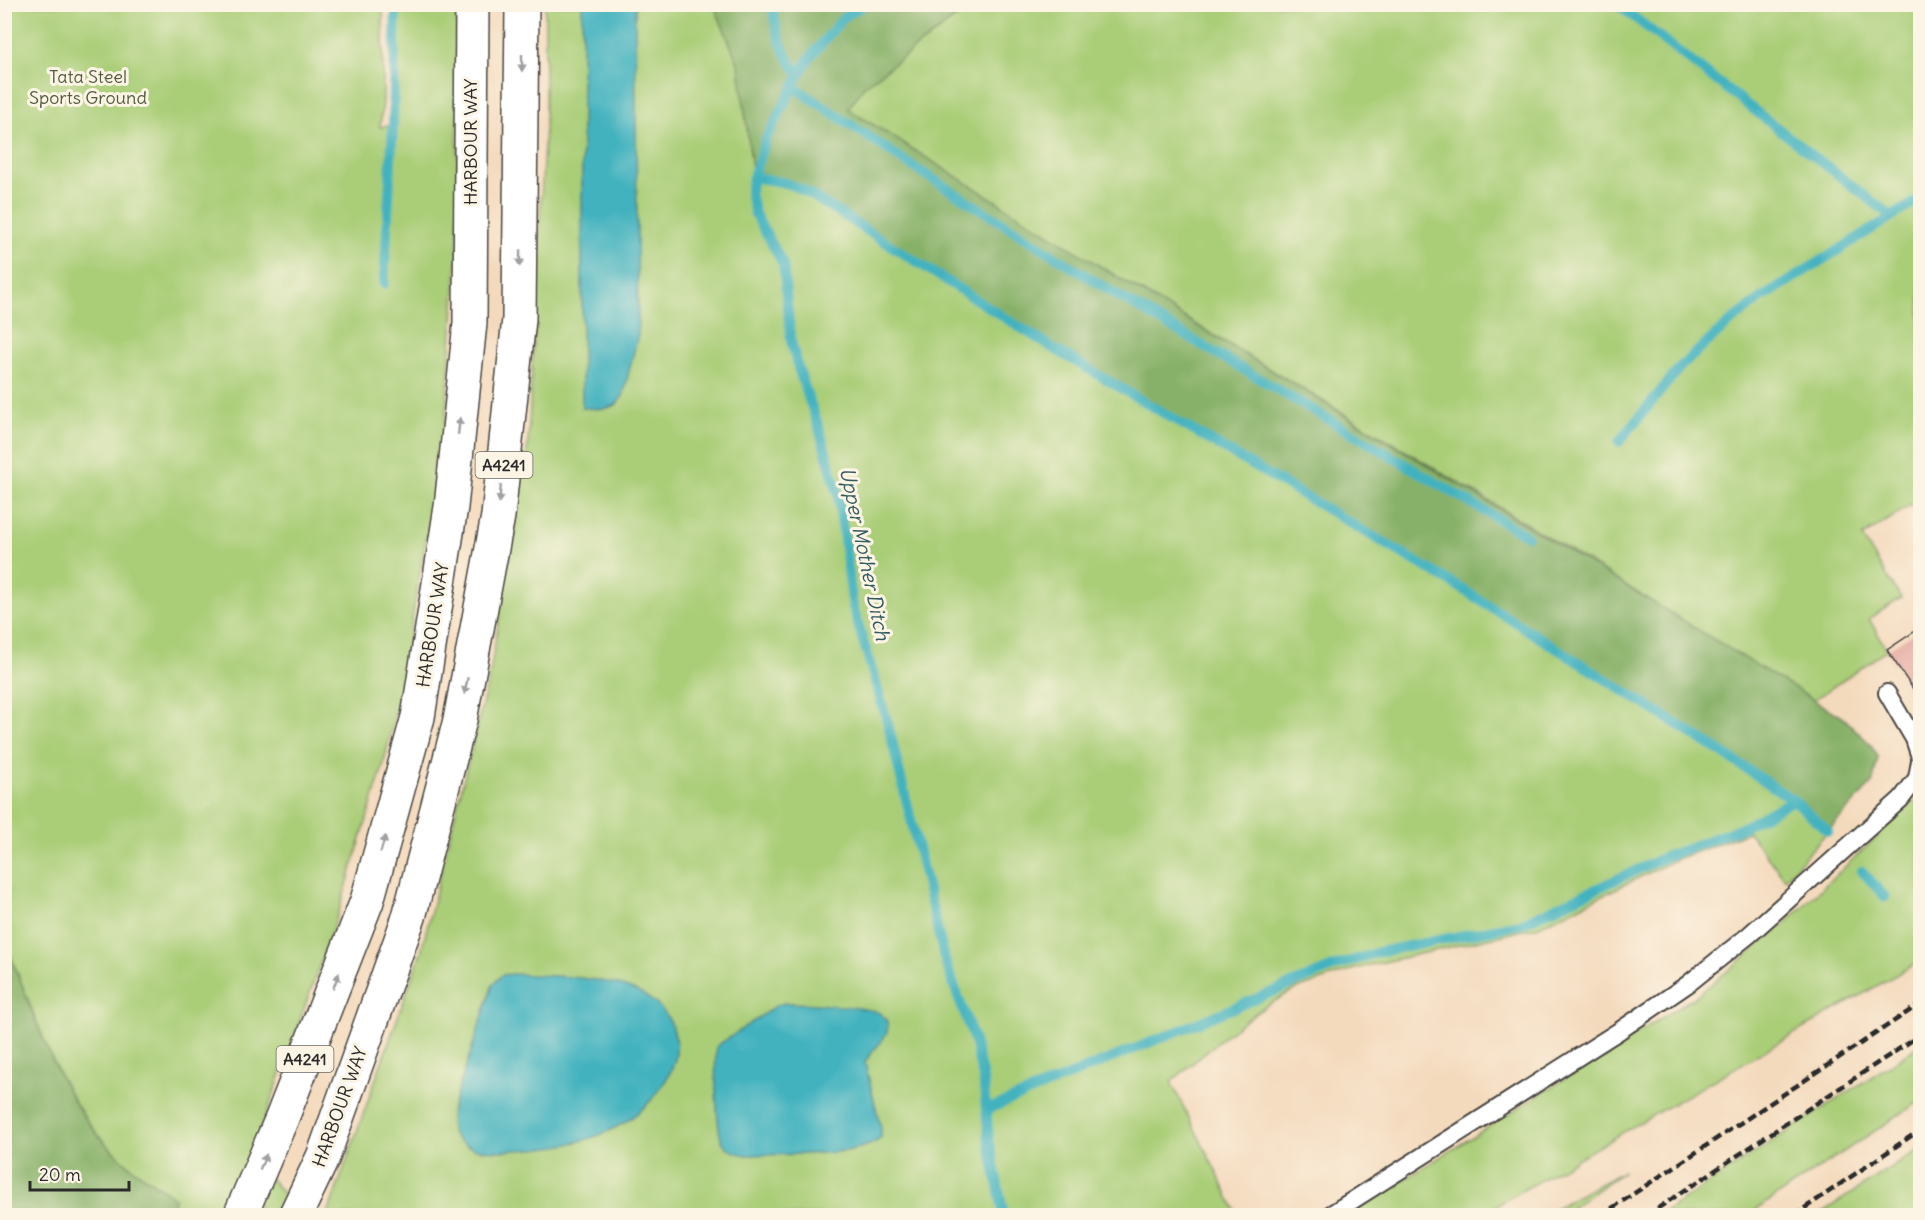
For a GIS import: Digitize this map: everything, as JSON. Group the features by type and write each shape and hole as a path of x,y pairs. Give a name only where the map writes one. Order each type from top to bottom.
{"main road":[{"name":"HARBOUR WAY","path":"240,1215 282,1118 367,901 418,717 451,507 470,323 472,4"},
{"name":"HARBOUR WAY","path":"295,1215 323,1157 409,917 460,720 475,640 498,516 519,319 522,4"}],"lane":[{"path":"1328,1215 1619,1031 1688,984 1749,935 1901,799 1917,778 1920,759 1914,739 1887,693"}],"green space":[{"name":"Tata Steel Sports Ground","path":"4,5 383,5 383,101 380,127 393,125 396,5 457,5 458,251 445,427 400,690 384,763 338,914 251,1157 303,1215 267,1215 238,1185 224,1215 167,1215 175,1198 137,1172 116,1154 95,1132 78,1107 38,1027 5,942"},
{"path":"545,5 750,5 864,86 973,5 1920,5 1920,499 1862,537 1901,598 1869,619 1887,650 1812,701 1504,510 1137,289 789,184 803,190 1103,378 1459,587 1724,754 1793,800 1828,831 1785,879 1748,832 1677,859 1537,927 1354,969 1294,990 1266,1006 1232,1030 1171,1082 1238,1215 327,1216 421,952 490,673 528,444 545,126"},
{"path":"714,5 973,5 864,86 848,109 1137,289 1845,719 1871,745 1878,757 1873,782 1828,831 1793,800 1724,754 1459,587 1051,347 803,190 786,183 753,177 739,66"},
{"path":"1920,796 1920,961 1480,1215 1348,1215 1698,995 1781,927"},
{"path":"4,942 50,1054 78,1107 95,1132 116,1154 137,1172 175,1198 167,1215 5,1215"},
{"path":"1920,1045 1920,1101 1748,1215 1660,1215"},
{"path":"1920,1149 1920,1215 1818,1215"},
{"path":"1624,1171 1561,1215 1542,1215"}],"water":[{"path":"582,5 635,5 638,335 623,396 616,405 604,409 582,408"},
{"path":"502,975 585,978 610,983 634,990 654,1002 668,1018 676,1041 674,1063 664,1083 636,1115 600,1135 560,1146 538,1149 501,1151 477,1149 469,1147 456,1138 451,1129 451,1112 493,984"},
{"path":"785,1003 861,1008 879,1013 885,1019 888,1025 887,1033 865,1063 881,1128 881,1137 872,1144 858,1149 818,1154 746,1155 732,1151 722,1141 716,1093 717,1046 777,1005"}],"building":[{"path":"1920,628 1920,688 1915,692 1887,650"}],"waterway":[{"path":"384,284 393,125 396,4"},
{"path":"772,4 780,42 800,74"},
{"name":"Upper Mother Ditch","path":"865,4 844,17 807,61 766,139 750,193 755,214 783,264 791,341 838,494 853,607 888,724 945,961 973,1037 983,1078 989,1139 1004,1216"},
{"path":"1617,4 1891,216"},
{"path":"794,87 915,168 1120,297 1527,536"},
{"path":"753,177 786,183 803,190 1051,347 1459,587 1724,754 1793,800 1828,831"},
{"path":"1619,442 1681,366 1729,323 1760,299 1920,199"},
{"path":"986,1110 1333,967 1379,952 1520,924 1665,857 1743,827 1793,800"},
{"path":"1862,871 1885,897"}],"railway":[{"path":"1600,1216 1920,1004"},
{"path":"1646,1216 1920,1035"},
{"path":"1793,1216 1920,1130"}]}
